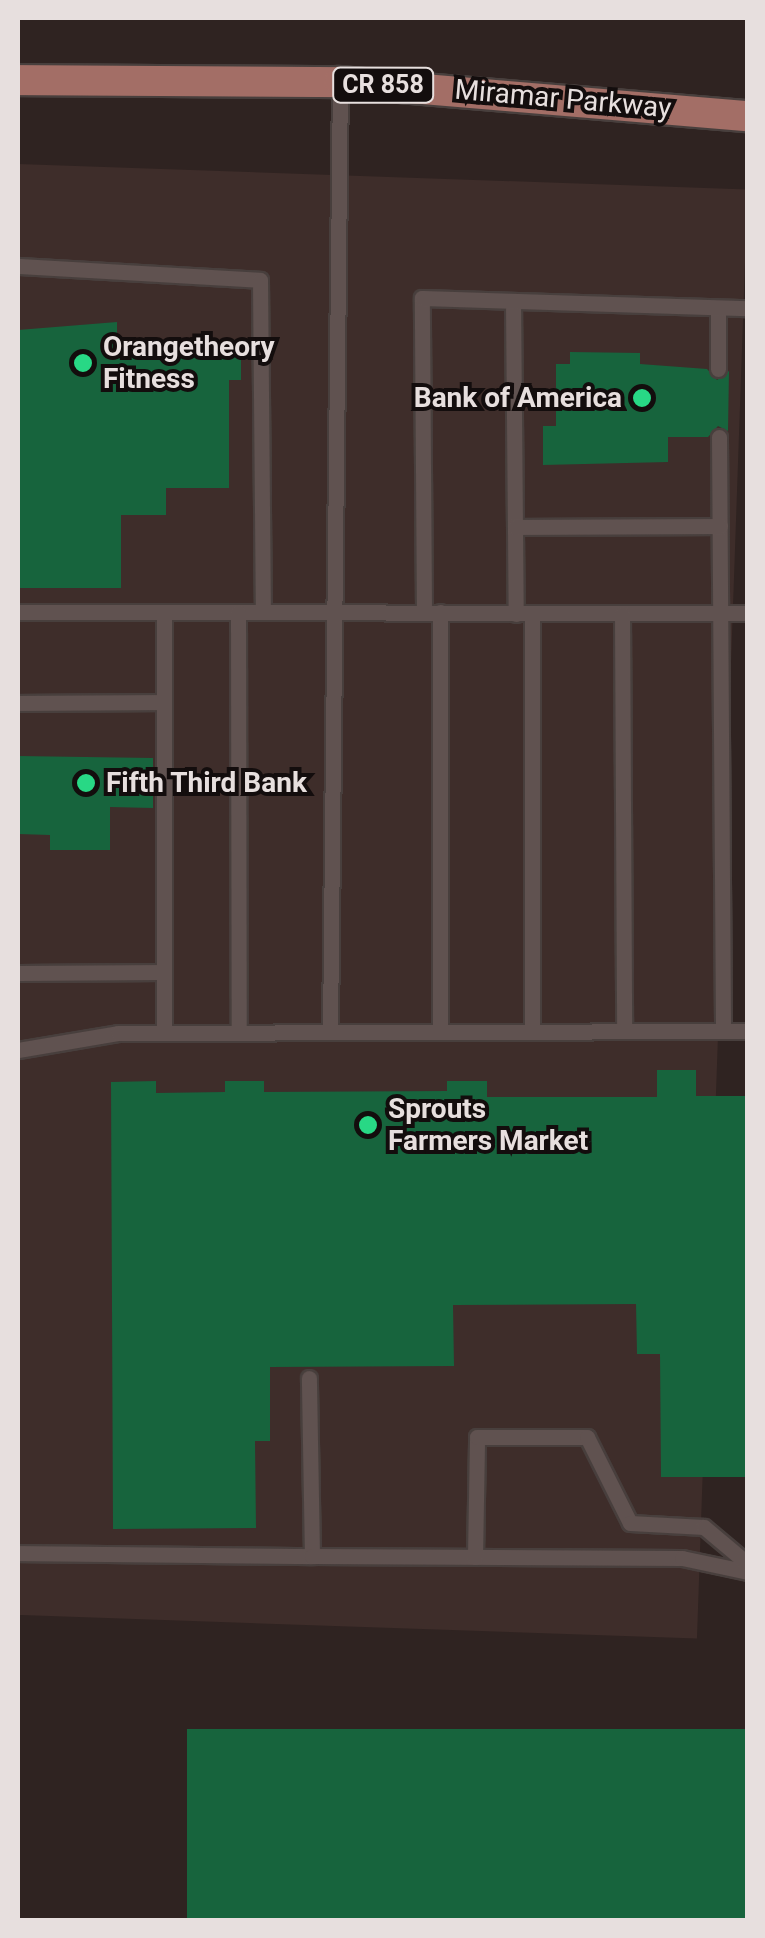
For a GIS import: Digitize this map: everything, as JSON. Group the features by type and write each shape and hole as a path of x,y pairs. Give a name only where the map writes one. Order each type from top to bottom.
{"main road":[{"name":"Miramar Parkway","path":"18,80 340,82 748,116"}],"lane":[{"path":"330,1032 340,82"},
{"path":"18,266 260,280 263,611"},
{"path":"440,1031 422,298 748,308"},
{"path":"512,301 514,527 524,614 532,1031"},
{"path":"718,308 718,369"},
{"path":"719,438 724,613 723,1030"},
{"path":"514,527 720,526"},
{"path":"18,612 748,612"},
{"path":"164,612 164,1032"},
{"path":"238,612 239,1033"},
{"path":"622,614 624,1030"},
{"path":"18,702 164,702"},
{"path":"18,973 163,972"},
{"path":"18,1050 164,1032 748,1031"},
{"path":"309,1378 312,1556"},
{"path":"475,1557 477,1438 586,1437 630,1523 704,1528 748,1564"},
{"path":"18,1553 682,1558 748,1572"}],"shaded area":[{"path":"18,164 748,189 697,1639 18,1615"}],"building":[{"path":"117,322 117,343 241,342 241,380 229,380 229,488 166,488 166,515 121,515 121,588 18,588 18,330"},
{"name":"Bank of America","path":"570,352 640,353 640,364 707,369 717,380 729,371 728,431 718,426 708,437 668,437 668,462 543,465 543,426 556,426 556,364 570,364"},
{"name":"Fifth Third Bank","path":"18,756 153,758 153,808 110,807 110,850 50,850 50,835 18,834"},
{"path":"657,1070 696,1070 696,1096 748,1096 748,1477 661,1477 660,1354 637,1354 636,1304 453,1305 454,1366 270,1367 270,1441 255,1441 256,1528 113,1529 111,1082 156,1081 156,1093 225,1092 225,1081 264,1081 264,1092 447,1091 447,1081 487,1081 487,1097 657,1097"},
{"path":"187,1729 748,1729 748,1920 187,1920"}],"place":[{"name":"Orangetheory Fitness","path":"83,363"},
{"name":"Bank of America","path":"642,398"},
{"name":"Fifth Third Bank","path":"86,783"},
{"name":"Sprouts Farmers Market","path":"368,1125"}]}
